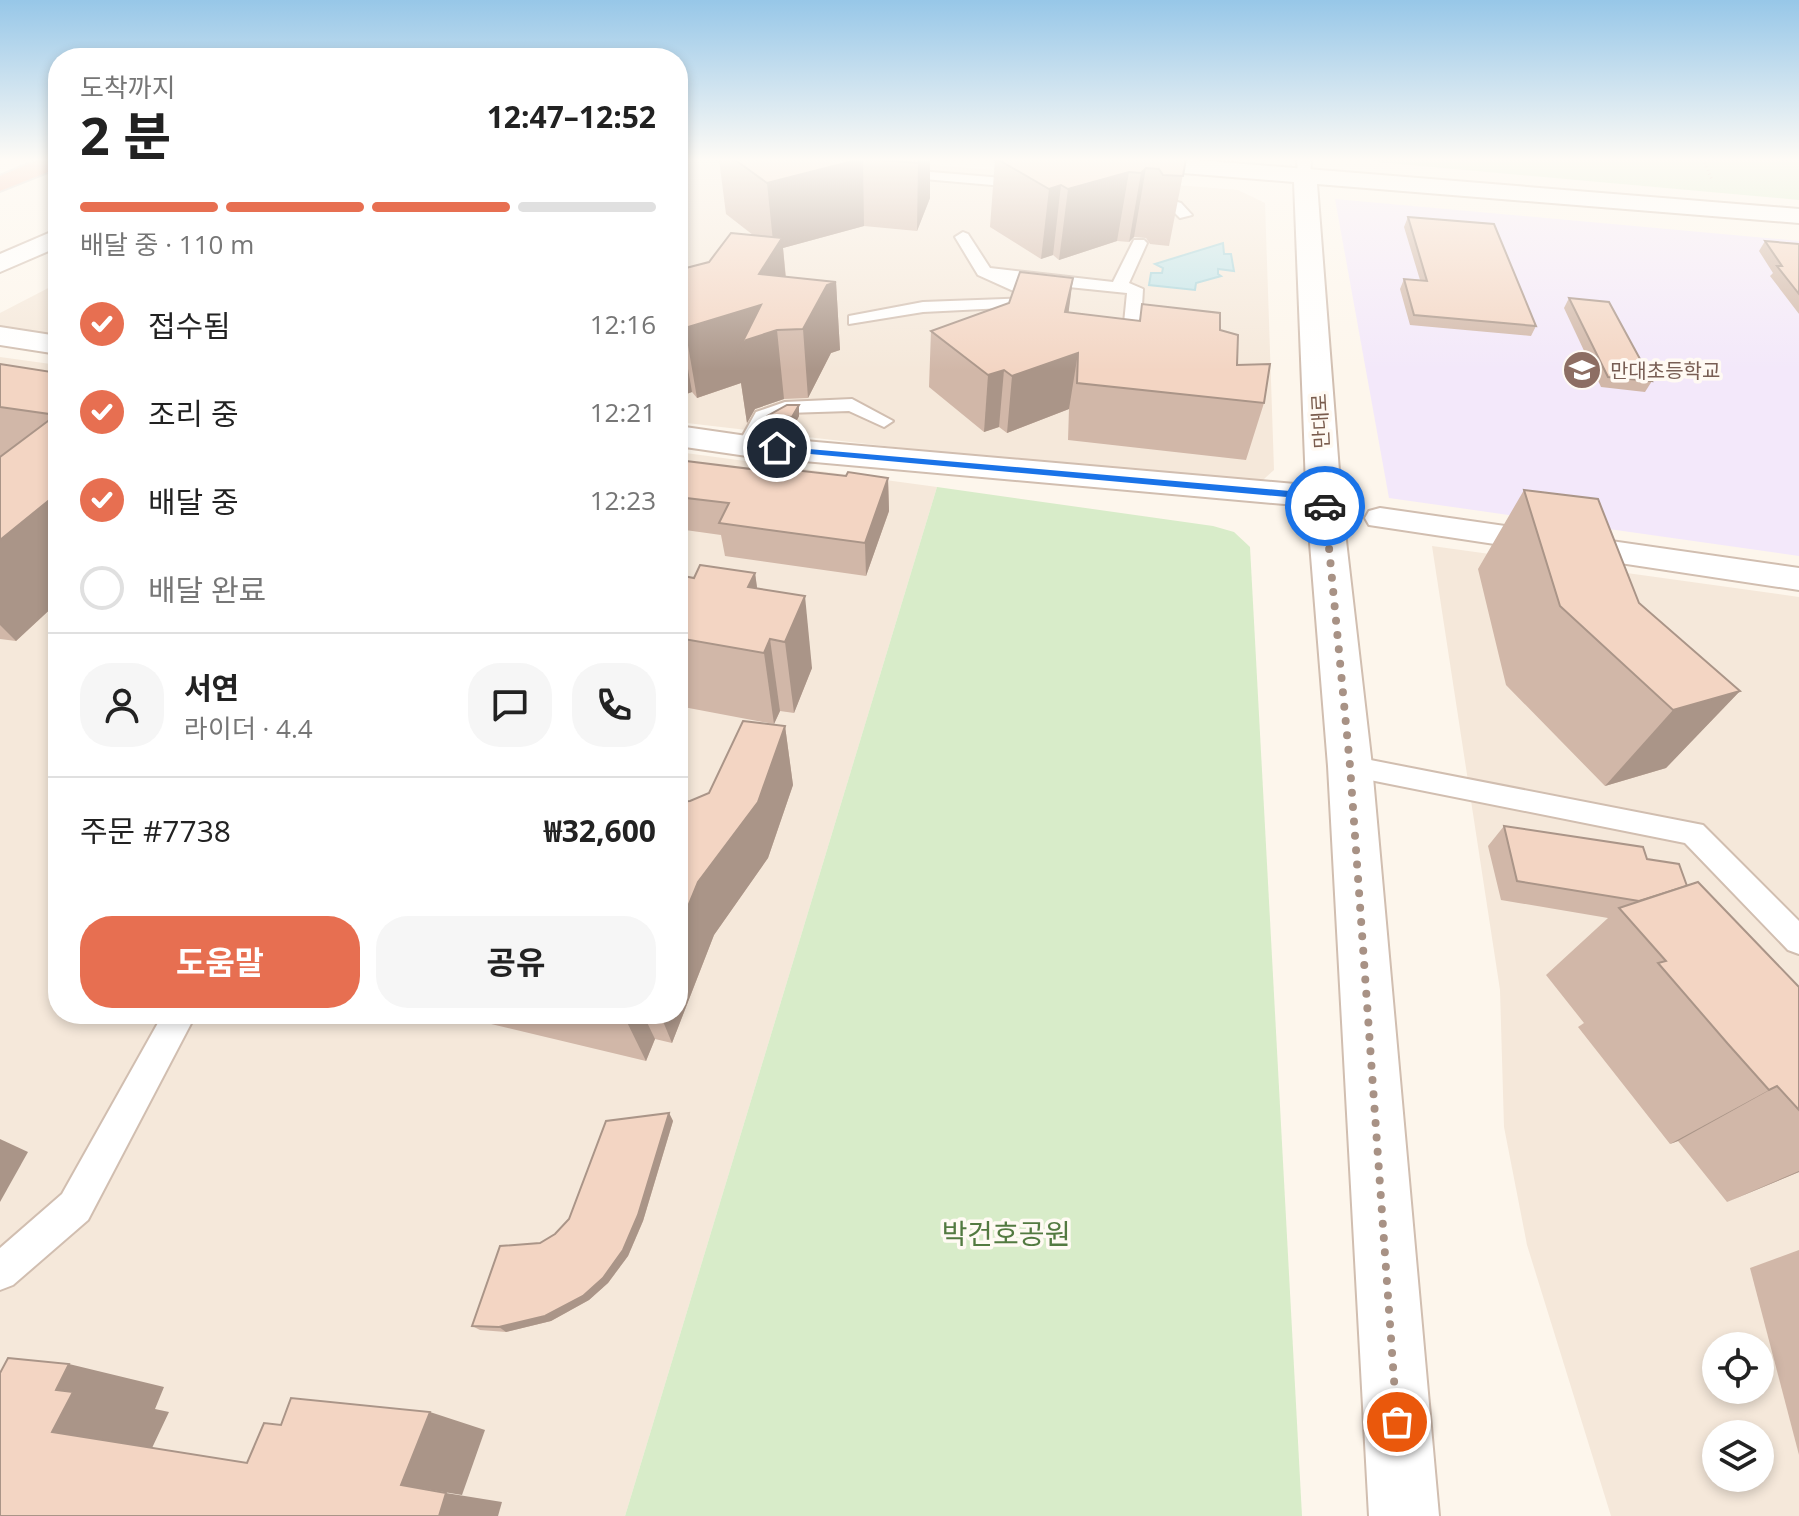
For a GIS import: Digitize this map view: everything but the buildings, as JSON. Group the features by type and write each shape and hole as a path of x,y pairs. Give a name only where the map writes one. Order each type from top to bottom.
{"street":[{"name":"만대로","path":"1309,230 1324,497 1350,766 1404,1516"},
{"path":"0,264 48,242"},
{"path":"0,283 48,261"},
{"path":"0,336 48,343"},
{"path":"688,437 747,446 1324,497"},
{"path":"1380,518 1799,579"}],"lane":[{"path":"855,320 923,307 1038,303 1037,296 984,272 963,237"},
{"path":"1119,287 1139,243"},
{"path":"984,272 1056,283 1135,289 1131,339 1103,336"},
{"path":"747,446 763,416 785,408 852,405 884,421"},
{"path":"1350,766 1693,833 1799,941"},
{"path":"0,1272 75,1207 175,1024"}],"shaded area":[{"path":"688,230 1266,230 1274,470 1253,489 688,423"},
{"name":"만대초등학교","path":"1341,230 1675,230 1799,241 1799,556 1389,498"},
{"path":"48,288 48,348 0,343 0,313"},
{"path":"0,357 48,364 48,1024 688,1024 688,453 937,487 625,1516 0,1516"},
{"path":"1432,546 1799,597 1799,1516 1611,1516 1527,1245 1504,1127 1500,990"}],"green space":[{"name":"박건호공원","path":"937,487 1213,526 1234,532 1250,547 1302,1516 625,1516"}],"water":[{"path":"1223,243 1224,254 1231,254 1234,271 1218,269 1221,276 1196,283 1195,290 1149,285 1151,273 1162,273 1163,268 1155,264"}],"way so far":[{"path":"1325,506 1350,766 1397,1422"}],"place":[{"name":"만대초등학교","path":"1582,370"}],"route":[{"path":"777,448 1324,497 1325,506"}]}
